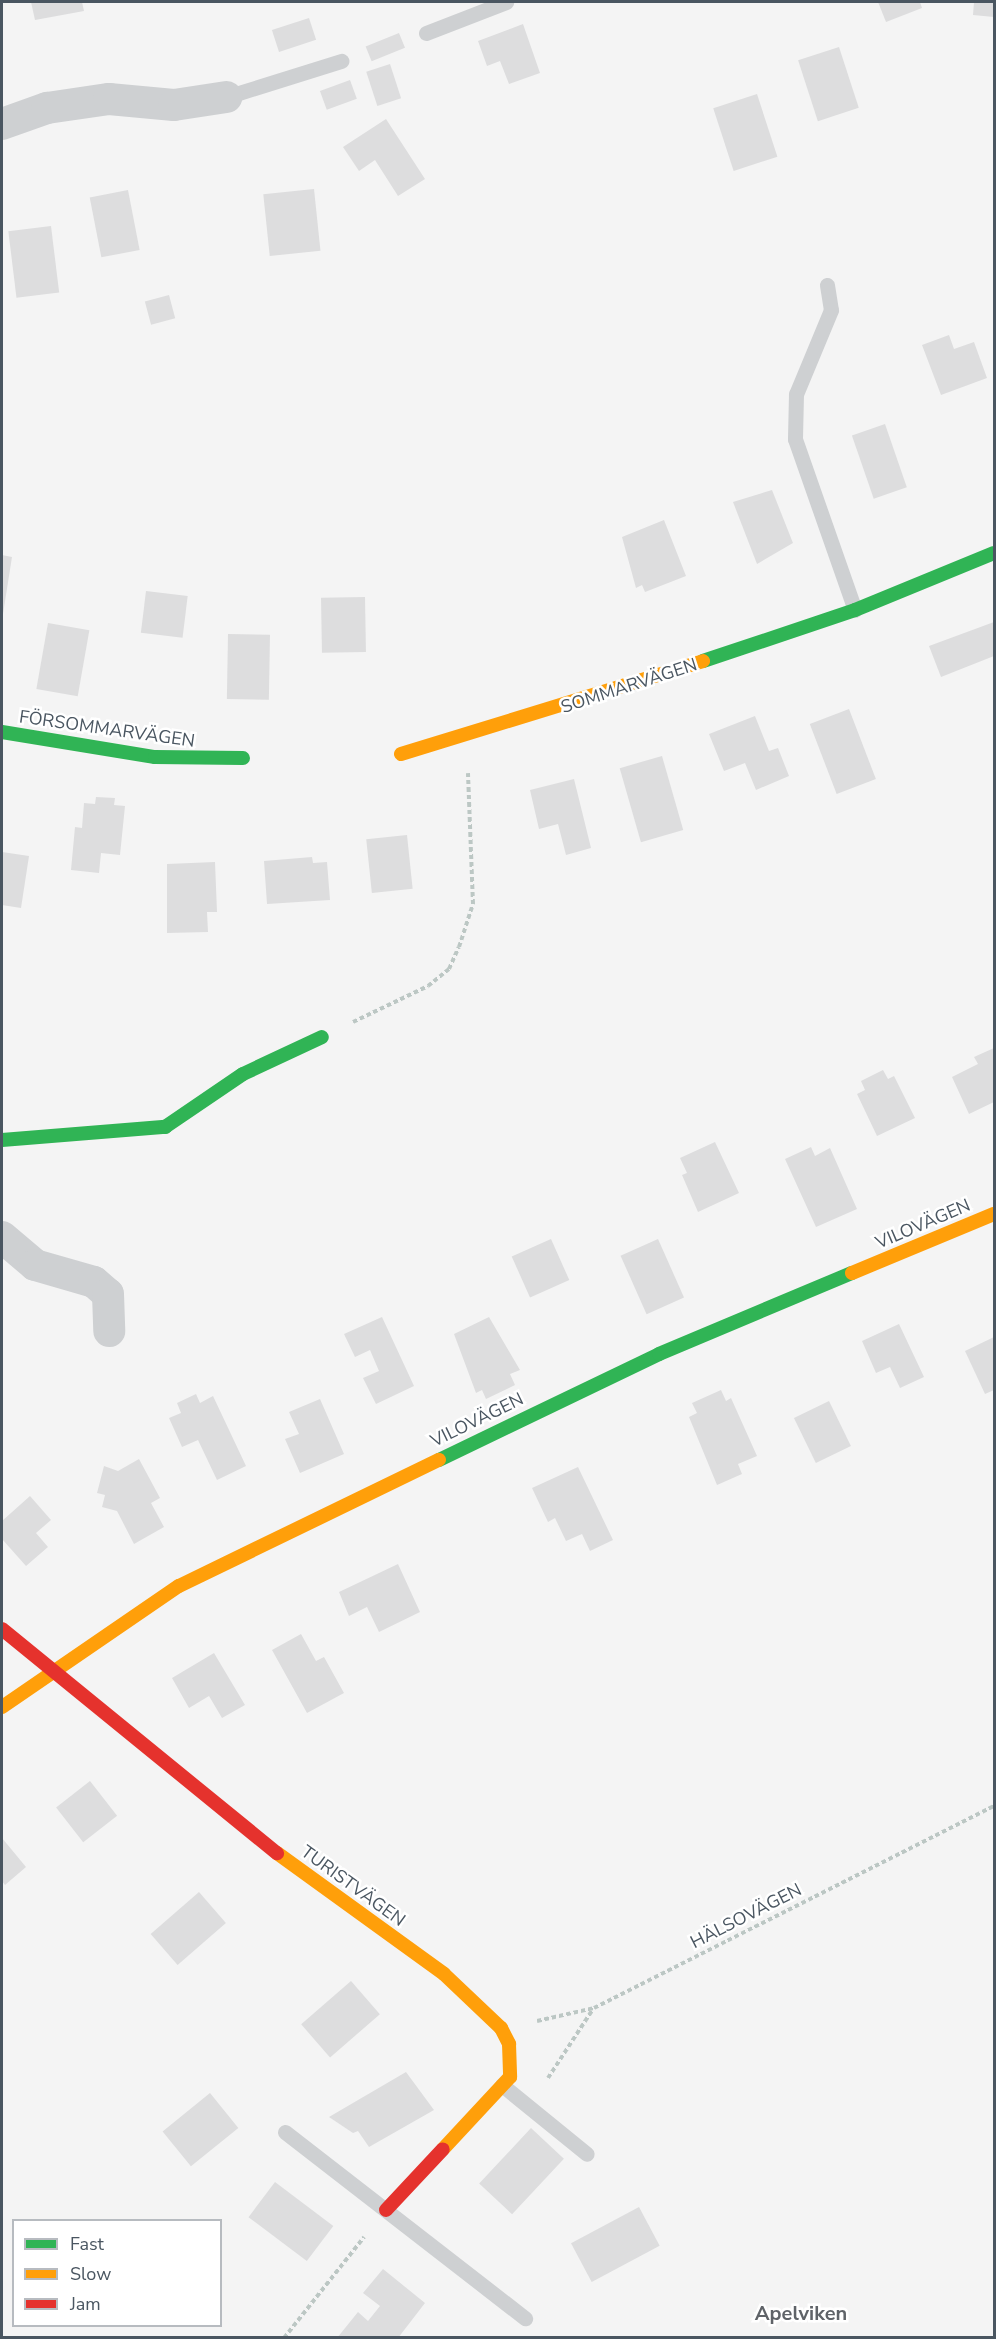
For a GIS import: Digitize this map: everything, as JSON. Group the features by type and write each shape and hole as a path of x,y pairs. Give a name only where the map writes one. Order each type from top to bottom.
{"street":[{"path":"2,124 48,108 109,99 174,105 226,97"},
{"name":"SOMMARVÄGEN","path":"401,754 571,706 855,610 994,553"},
{"name":"FÖRSOMMARVÄGEN","path":"2,732 155,757 243,758"},
{"path":"2,1140 165,1126 243,1074 322,1037"},
{"name":"VILOVÄGEN","path":"2,1707 47,1671 179,1586 568,1396 994,1214"},
{"path":"2,1237 19,1256 94,1282 108,1294 109,1331"},
{"name":"TURISTVÄGEN","path":"2,1629 47,1671 226,1816 444,1974 501,2028"},
{"path":"386,2210 510,2077 510,2062 501,2028"}],"lane":[{"path":"426,33 506,2"},
{"path":"226,97 340,61"},
{"path":"827,285 831,310 796,394 795,439 855,610"},
{"path":"502,2085 587,2154"},
{"path":"285,2132 525,2318"}],"path":[{"path":"322,1037 428,986 449,969 473,904 466,736"},
{"name":"HÄLSOVÄGEN","path":"501,2028 594,2008 994,1806"},
{"path":"527,2106 594,2008"},
{"path":"284,2337 386,2210"}],"building":[{"path":"31,2 82,2 84,11 35,20"},
{"path":"878,2 920,2 922,8 886,22"},
{"path":"974,2 994,2 994,17 973,15"},
{"path":"309,18 316,40 279,52 272,30"},
{"path":"523,24 540,73 509,84 500,61 487,66 478,41"},
{"path":"399,33 405,48 372,61 366,46"},
{"path":"839,47 859,108 818,121 798,60"},
{"path":"390,64 401,98 377,106 366,72"},
{"path":"350,80 357,99 327,110 320,91"},
{"path":"757,94 777,157 734,171 713,108"},
{"path":"386,119 425,179 398,196 375,160 359,171 343,147"},
{"path":"314,189 320,251 270,256 263,194"},
{"path":"128,190 140,250 101,257 90,197"},
{"path":"51,226 59,293 16,298 8,231"},
{"path":"169,295 175,318 151,325 145,301"},
{"path":"949,335 954,349 974,342 987,378 941,395 922,345"},
{"path":"885,424 907,487 874,499 852,435"},
{"path":"772,490 793,543 757,564 733,502"},
{"path":"664,520 686,576 645,592 642,585 636,588 622,537"},
{"path":"2,555 12,557 3,614 2,614"},
{"path":"146,591 188,596 183,638 141,633"},
{"path":"365,597 366,652 322,653 321,598"},
{"path":"994,622 994,656 941,677 929,646"},
{"path":"48,623 89,630 78,696 36,689"},
{"path":"228,634 270,635 269,700 227,699"},
{"path":"849,709 876,779 837,794 810,724"},
{"path":"755,716 769,751 778,748 789,776 756,790 745,763 724,771 709,734"},
{"path":"662,756 683,830 641,842 620,768"},
{"path":"574,779 591,848 566,855 558,824 539,829 530,790"},
{"path":"96,797 115,798 114,805 125,806 120,855 101,853 99,873 71,870 75,827 82,828 84,803 95,804"},
{"path":"407,835 413,889 372,893 366,839"},
{"path":"2,852 29,856 21,908 2,905"},
{"path":"312,857 313,863 327,862 330,900 267,904 264,861"},
{"path":"215,862 217,912 207,912 208,932 167,933 167,864"},
{"path":"994,1048 994,1102 969,1114 952,1077 978,1064 974,1057"},
{"path":"883,1070 888,1079 894,1076 915,1118 877,1136 857,1094 865,1090 861,1081"},
{"path":"715,1142 739,1193 698,1212 682,1175 687,1173 680,1158"},
{"path":"811,1147 815,1156 830,1148 857,1209 816,1227 785,1159"},
{"path":"551,1239 569,1280 530,1298 512,1256"},
{"path":"658,1239 684,1297 647,1314 621,1256"},
{"path":"382,1317 414,1386 376,1404 363,1378 379,1371 370,1350 355,1357 344,1334"},
{"path":"489,1317 520,1370 510,1374 515,1385 486,1399 482,1390 476,1393 454,1334"},
{"path":"899,1324 924,1377 900,1388 890,1367 876,1373 862,1341"},
{"path":"994,1337 994,1390 985,1394 965,1351"},
{"path":"721,1390 726,1401 731,1398 757,1456 738,1464 742,1474 717,1485 689,1417 697,1413 692,1403"},
{"path":"196,1394 200,1403 213,1396 246,1466 217,1480 198,1440 182,1447 169,1418 181,1413 177,1403"},
{"path":"320,1399 344,1454 300,1473 285,1439 299,1434 289,1412"},
{"path":"829,1401 851,1446 816,1463 794,1418"},
{"path":"139,1459 160,1498 151,1503 164,1527 134,1544 117,1511 102,1507 105,1495 97,1493 104,1466 118,1471"},
{"path":"578,1467 613,1540 590,1551 582,1534 566,1541 555,1518 548,1522 532,1488"},
{"path":"30,1496 51,1520 36,1533 48,1547 26,1566 2,1539 2,1521"},
{"path":"398,1564 420,1612 379,1632 367,1607 349,1616 339,1592"},
{"path":"301,1634 316,1661 324,1657 344,1693 307,1713 272,1650"},
{"path":"214,1653 245,1705 222,1718 209,1696 189,1708 172,1678"},
{"path":"90,1781 117,1816 83,1842 56,1807"},
{"path":"2,1838 26,1867 5,1885 2,1881"},
{"path":"199,1892 226,1923 178,1965 151,1934"},
{"path":"351,1981 380,2014 330,2058 301,2024"},
{"path":"406,2072 434,2110 369,2147 358,2131 353,2133 329,2117"},
{"path":"210,2093 238,2128 191,2166 163,2131"},
{"path":"531,2128 564,2159 512,2214 479,2184"},
{"path":"275,2182 333,2226 307,2261 249,2217"},
{"path":"639,2207 660,2246 592,2282 571,2243"},
{"path":"383,2269 425,2303 398,2338 337,2338 358,2312 368,2321 380,2306 363,2293"}],"traffic: fast":[{"path":"703,661 855,610 994,553"},
{"path":"2,732 155,757 243,758"},
{"path":"2,1140 165,1127 243,1074 322,1037"},
{"path":"439,1460 659,1354 852,1273"}],"traffic: slow":[{"path":"401,754 703,661"},
{"path":"852,1273 994,1214"},
{"path":"2,1707 179,1586 439,1460"},
{"path":"277,1853 444,1974 501,2028 509,2044 510,2077 443,2149"}],"traffic: jam":[{"path":"2,1629 277,1853"},
{"path":"386,2210 443,2149"}],"district":[{"name":"Apelviken","path":"801,2313"}]}
